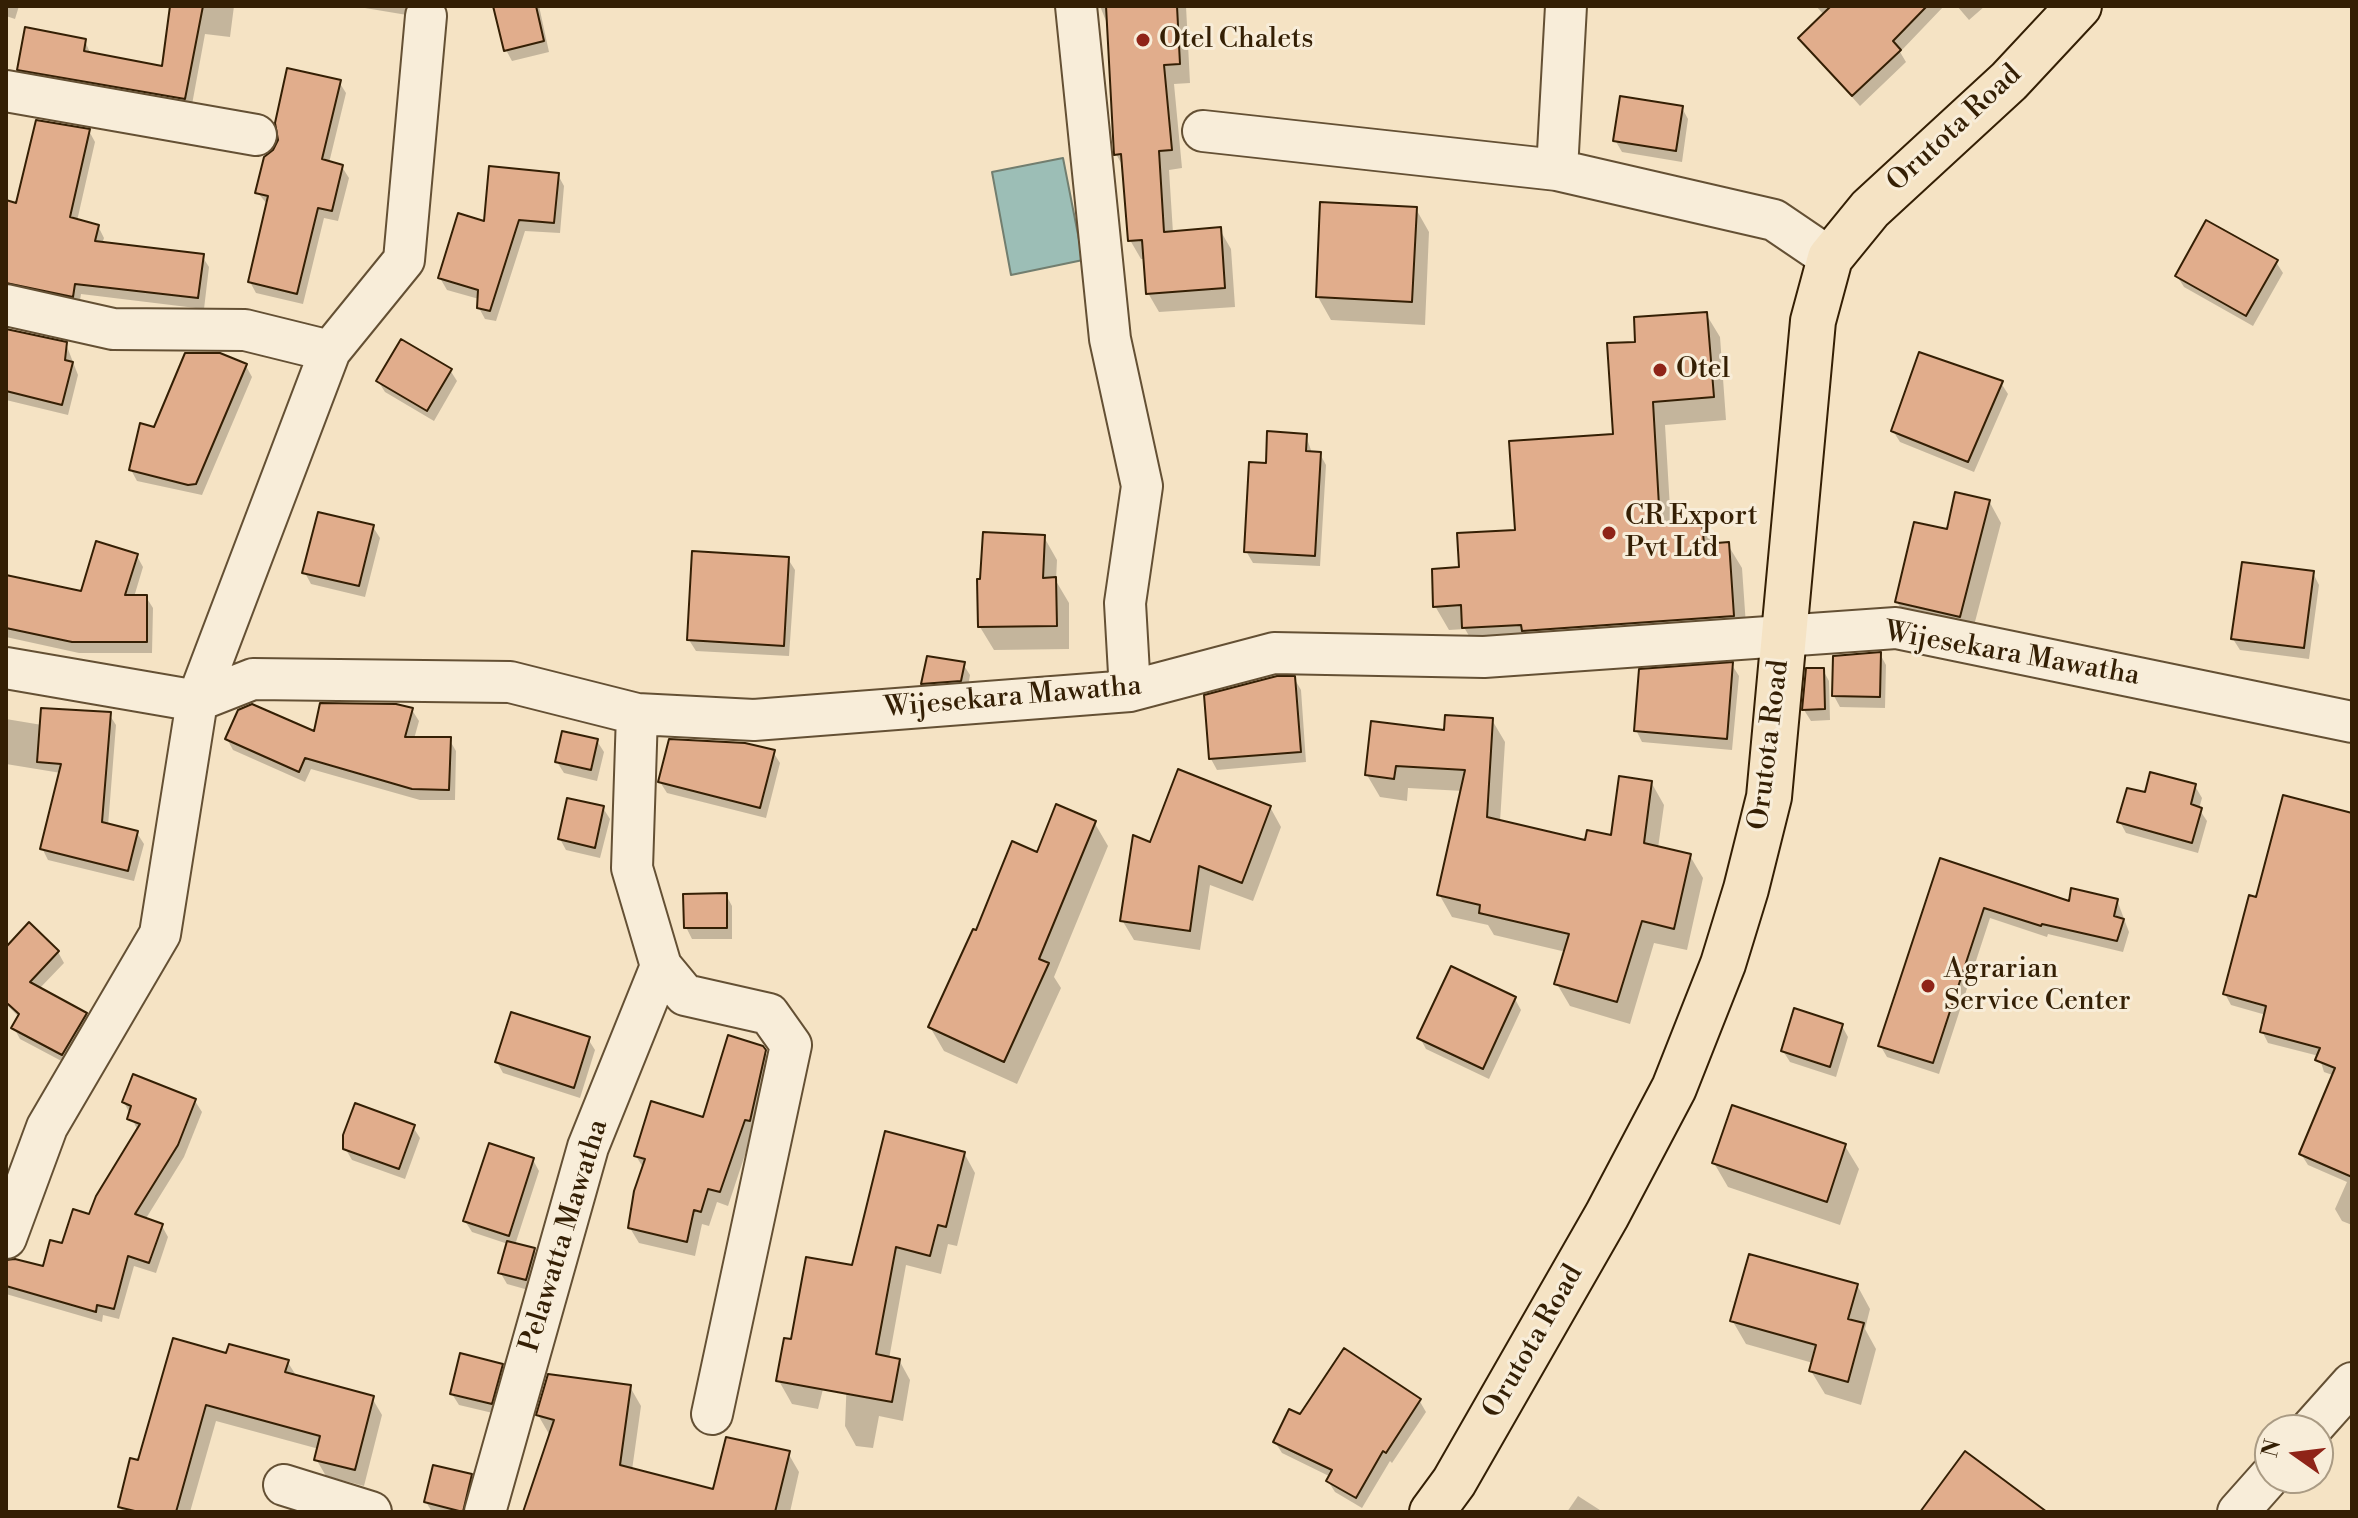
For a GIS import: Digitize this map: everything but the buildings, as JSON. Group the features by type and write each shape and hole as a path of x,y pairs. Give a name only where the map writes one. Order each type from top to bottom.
{"main road":[{"name":"Orutota Road","path":"1432,1512 1454,1482 1599,1228 1674,1088 1723,964 1769,797 1813,321 1830,258 1870,209 2009,81 2079,6"}],"street":[{"path":"1076,6 1110,339 1142,486 1125,603 1130,691"},
{"path":"1557,170 1566,6"},
{"path":"6,1238 47,1127 160,934 197,701 330,351 404,260 426,16"},
{"path":"6,91 256,135"},
{"path":"1203,131 1557,170 1774,220 1830,258"},
{"path":"6,305 113,329 245,330 330,351"},
{"name":"Wijesekara Mawatha","path":"197,701 253,679 510,682 637,714 754,720 1130,691 1274,653 1484,657 1896,628 2352,722"},
{"path":"6,668 197,701"},
{"path":"637,714 632,868 661,966 685,995 769,1014 791,1045 712,1414"},
{"name":"Pelawatta Mawatha","path":"485,1512 588,1147 661,966"},
{"path":"2324,1414 2352,1383"},
{"path":"284,1485 371,1512"},
{"path":"2238,1512 2254,1494"}],"water":[{"path":"1063,158 1083,260 1011,275 992,172"}],"place":[{"name":"Otel Chalets","path":"1143,40"},
{"name":"Otel","path":"1660,370"},
{"name":"CR Export Pvt Ltd","path":"1609,533"},
{"name":"Agrarian Service Center","path":"1928,986"}]}
